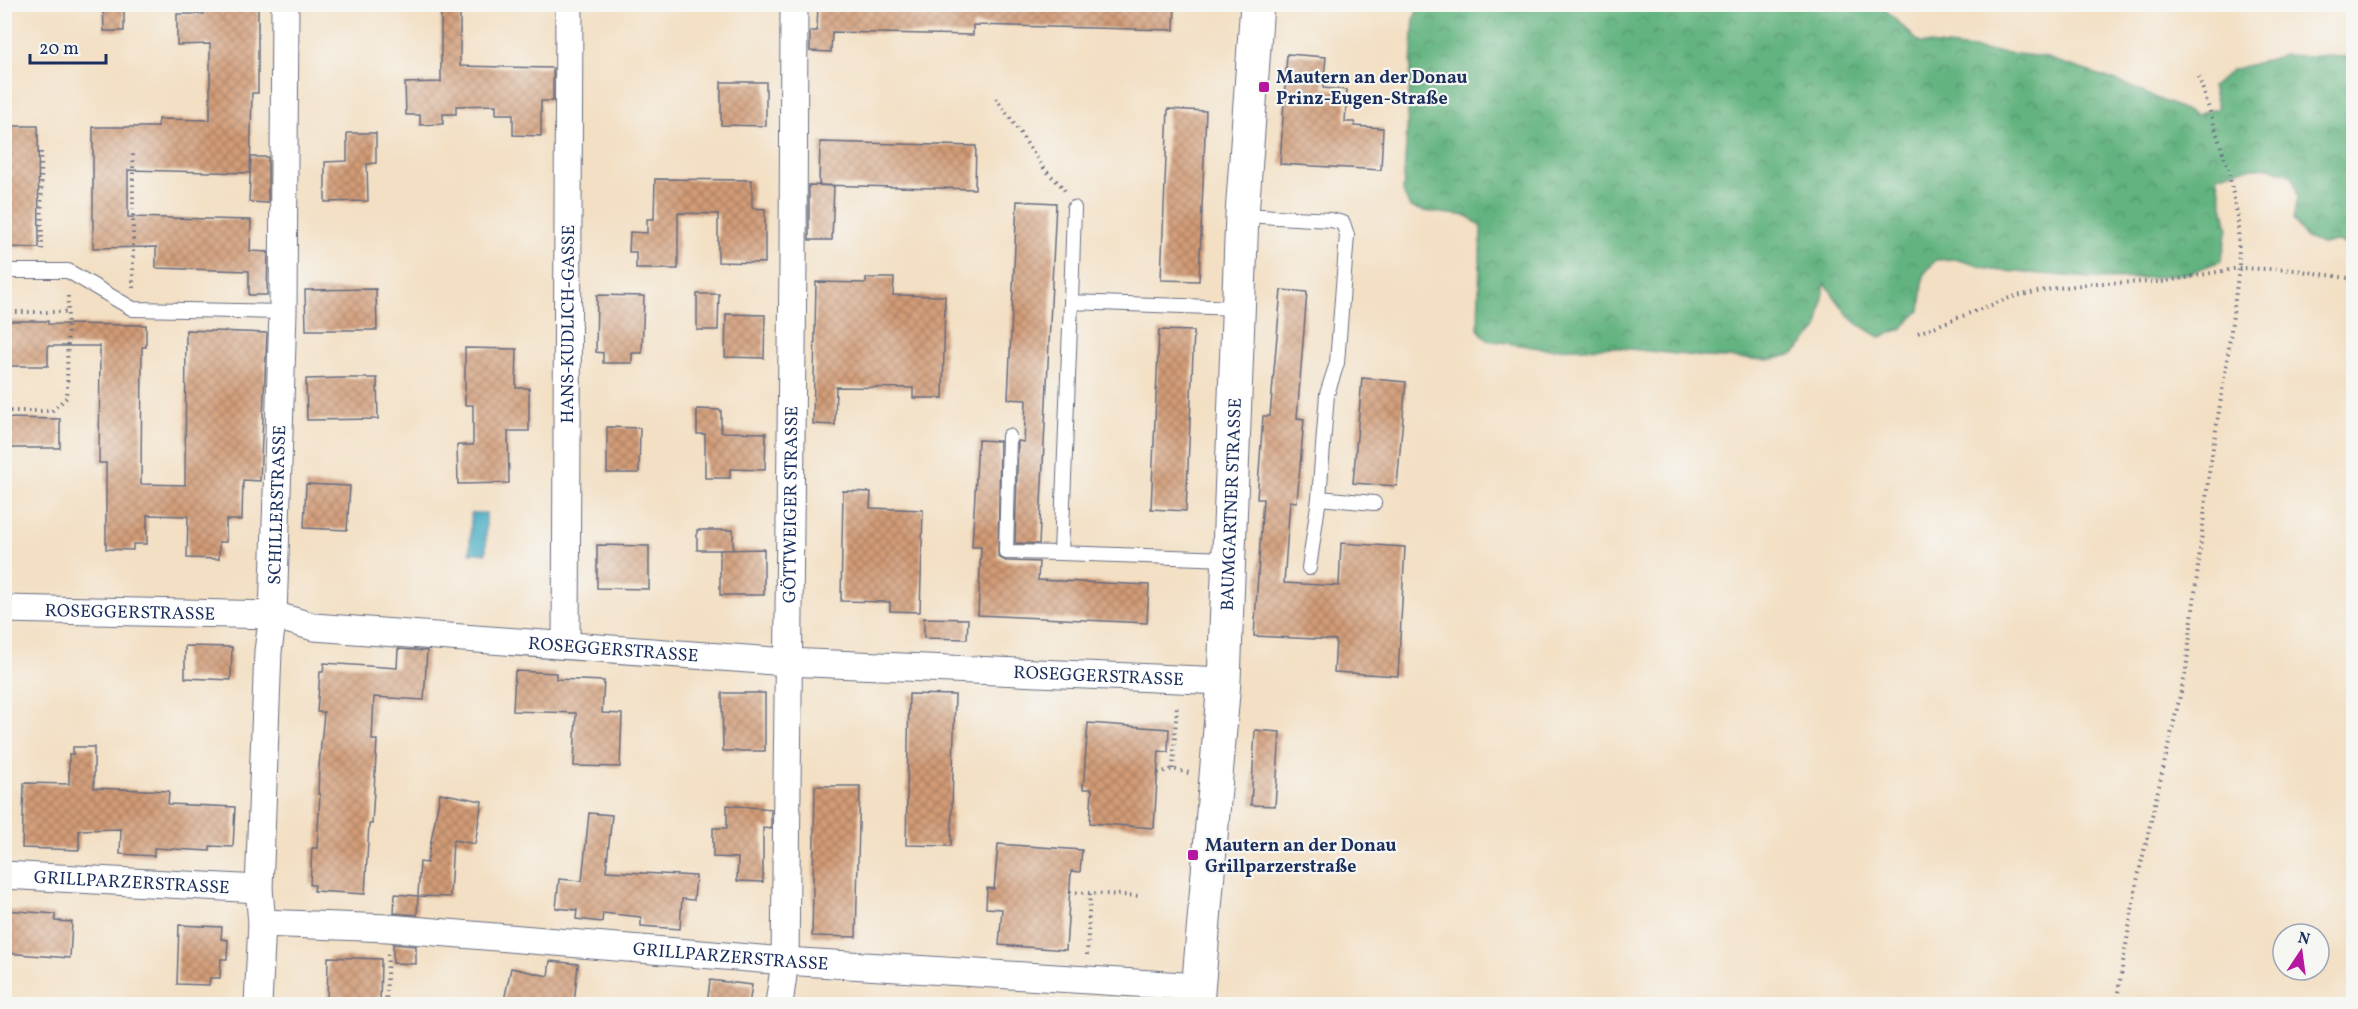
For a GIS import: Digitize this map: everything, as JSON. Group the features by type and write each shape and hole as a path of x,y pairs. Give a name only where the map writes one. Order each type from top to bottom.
{"street":[{"name":"SCHILLERSTRASSE","path":"258,1005 262,923 259,889 268,651 273,615 283,312 285,4"},
{"name":"HANS-KUDLICH-GASSE","path":"566,644 569,4"},
{"name":"GÖTTWEIGER STRASSE","path":"779,1005 785,961 794,4"},
{"name":"BAUMGARTNER STRASSE","path":"1198,996 1224,681 1242,215 1257,4"},
{"name":"ROSEGGERSTRASSE","path":"4,609 273,615 314,627 787,662 1224,681"},
{"name":"GRILLPARZERSTRASSE","path":"4,875 259,889"},
{"name":"GRILLPARZERSTRASSE","path":"262,923 388,928 785,961 1086,980 1198,996"}],"lane":[{"path":"1061,553 1074,208"},
{"path":"1242,215 1331,220 1343,223 1347,235 1336,363 1327,394 1319,498 1309,568"},
{"path":"4,271 68,271 133,309 283,312"},
{"path":"1071,302 1238,308"},
{"path":"1010,436 1006,552 1228,559"},
{"path":"1319,498 1374,503"}],"path":[{"path":"2115,1005 2137,882 2186,670 2209,473 2239,268 2238,219 2228,169 2198,74"},
{"path":"996,98 1050,176 1063,187 1074,208"},
{"path":"41,152 42,271"},
{"path":"133,152 133,309"},
{"path":"1918,333 2012,297 2096,283 2162,282 2239,268 2295,270 2354,279"},
{"path":"4,411 52,411 67,398 68,271"},
{"path":"4,312 67,312"},
{"path":"1173,769 1178,679"},
{"path":"1158,773 1173,769 1181,771"},
{"path":"1070,892 1140,896"},
{"path":"1086,980 1090,893"},
{"path":"386,1005 388,928"}],"green space":[{"path":"1423,5 1880,5 1920,43 2044,57 2114,80 2196,115 2218,108 2212,87 2232,70 2284,55 2353,57 2353,248 2339,242 2321,244 2304,237 2293,219 2298,198 2293,176 2270,167 2240,169 2217,176 2228,229 2221,261 2189,273 2150,278 2104,279 1993,270 1955,259 1936,260 1924,274 1920,311 1901,329 1881,337 1854,321 1825,283 1818,329 1794,354 1770,360 1705,357 1611,347 1546,349 1487,340 1478,329 1481,227 1468,216 1424,211 1410,207 1403,192 1414,18 1419,7"}],"water":[{"path":"471,513 486,513 486,553 470,553"}],"building":[{"path":"103,4 124,4 124,31 104,31"},
{"path":"204,4 258,4 258,93 252,93 250,173 128,170 128,217 251,220 250,251 268,252 267,295 249,295 249,271 156,268 156,247 93,248 93,127 158,127 158,119 210,120 210,44 177,45 177,14 204,14"},
{"path":"441,4 460,4 460,66 553,68 553,101 541,101 541,136 513,135 513,114 496,114 496,105 456,106 456,114 443,114 443,124 420,125 420,115 406,115 405,83 441,82"},
{"path":"818,4 1175,4 1174,30 973,25 973,35 832,32 831,52 810,51 810,31 817,31"},
{"path":"1287,54 1326,57 1323,88 1347,90 1345,122 1355,122 1354,126 1383,128 1381,170 1280,164"},
{"path":"721,82 766,82 766,126 721,125"},
{"path":"1168,109 1206,111 1199,281 1161,280"},
{"path":"4,126 38,126 39,248 4,247"},
{"path":"347,133 376,133 376,163 367,164 368,201 325,202 325,162 347,161"},
{"path":"820,142 976,146 975,189 819,185"},
{"path":"251,157 268,157 268,203 249,202"},
{"path":"655,179 752,180 752,208 765,209 765,263 718,262 718,214 678,213 678,269 636,269 636,252 629,252 630,232 647,233 647,219 654,219"},
{"path":"809,185 834,186 832,240 809,240"},
{"path":"1017,201 1056,203 1039,544 1015,543 1018,441 1024,442 1026,400 1008,399"},
{"path":"866,278 894,278 893,295 945,296 943,398 913,398 913,388 836,387 835,425 813,424 816,282 866,283"},
{"path":"376,289 377,330 306,330 305,290"},
{"path":"1281,290 1307,292 1297,418 1304,419 1297,502 1290,501 1284,583 1339,586 1341,543 1405,547 1398,676 1334,672 1336,640 1254,636 1263,499 1257,499 1263,416 1270,416"},
{"path":"697,294 719,294 718,330 697,330"},
{"path":"597,295 644,296 642,353 632,353 632,363 603,363 603,353 596,352"},
{"path":"726,314 765,315 764,358 725,357"},
{"path":"4,321 146,325 146,347 142,347 141,484 185,485 186,330 267,333 260,481 243,480 242,520 226,520 226,542 219,542 219,559 187,558 188,516 147,515 147,544 133,544 133,550 106,549 106,463 99,463 100,346 48,346 48,366 4,366"},
{"path":"1159,330 1194,331 1186,511 1151,509"},
{"path":"465,348 517,349 516,388 529,388 529,431 508,431 509,483 458,484 457,445 473,445 473,405 465,405"},
{"path":"377,378 378,419 307,420 306,379"},
{"path":"1362,378 1406,382 1397,486 1353,483"},
{"path":"697,409 721,410 721,432 766,433 765,470 730,469 730,478 705,478 705,434 697,434"},
{"path":"4,418 60,419 60,448 4,448"},
{"path":"607,427 640,428 639,473 607,473"},
{"path":"978,440 1000,441 998,557 1006,561 1039,562 1038,580 1149,585 1147,623 978,615 981,547 972,547"},
{"path":"306,484 350,486 347,530 304,528"},
{"path":"843,491 871,492 870,508 923,510 920,612 890,611 890,602 841,601"},
{"path":"697,530 733,530 733,550 697,550"},
{"path":"597,545 649,546 649,589 597,588"},
{"path":"764,549 764,595 720,595 720,550"},
{"path":"924,618 968,619 967,639 924,638"},
{"path":"185,646 232,647 231,680 185,678"},
{"path":"398,649 427,651 424,700 374,697 372,740 377,740 365,894 314,891 315,885 310,885 312,848 317,848 319,767 324,712 317,712 320,672 323,672 324,663 397,668"},
{"path":"515,671 556,673 556,679 604,681 602,713 622,714 620,767 574,766 576,713 513,711"},
{"path":"722,693 765,693 765,751 723,751"},
{"path":"909,694 955,695 951,846 906,845"},
{"path":"1088,723 1169,729 1168,752 1159,751 1154,828 1090,823 1092,789 1083,789"},
{"path":"1255,730 1280,732 1275,806 1251,805"},
{"path":"73,747 94,747 94,788 169,791 168,804 235,807 233,847 210,846 210,851 154,848 154,856 120,854 121,829 79,830 79,850 22,848 24,783 69,784 69,754 73,754"},
{"path":"815,786 860,786 856,937 812,936"},
{"path":"440,793 482,801 475,844 453,840 450,897 418,896 420,862 427,863"},
{"path":"727,805 771,809 771,829 763,828 763,882 737,881 738,858 713,857 713,828 727,828"},
{"path":"589,813 612,815 606,871 696,876 694,900 682,899 680,929 641,926 641,917 603,913 602,922 576,919 577,910 556,908 559,879 582,881"},
{"path":"998,844 1082,850 1080,872 1071,871 1066,950 999,945 1002,909 986,908 987,888 994,889"},
{"path":"395,894 418,896 417,915 394,913"},
{"path":"4,910 55,914 55,921 72,922 70,958 4,953"},
{"path":"179,925 222,927 221,939 228,940 227,959 221,959 220,978 210,978 209,985 177,984"},
{"path":"393,944 416,946 416,964 393,963"},
{"path":"328,957 381,959 380,1005 327,1005"},
{"path":"550,961 578,964 574,1005 544,1005 523,1000 522,1005 503,1005 511,968 548,976"},
{"path":"710,980 752,985 749,1005 707,1005"}],"place":[{"name":"Mautern an der Donau Prinz-Eugen-Straße","path":"1264,87"},
{"name":"Mautern an der Donau Grillparzerstraße","path":"1193,855"}]}
